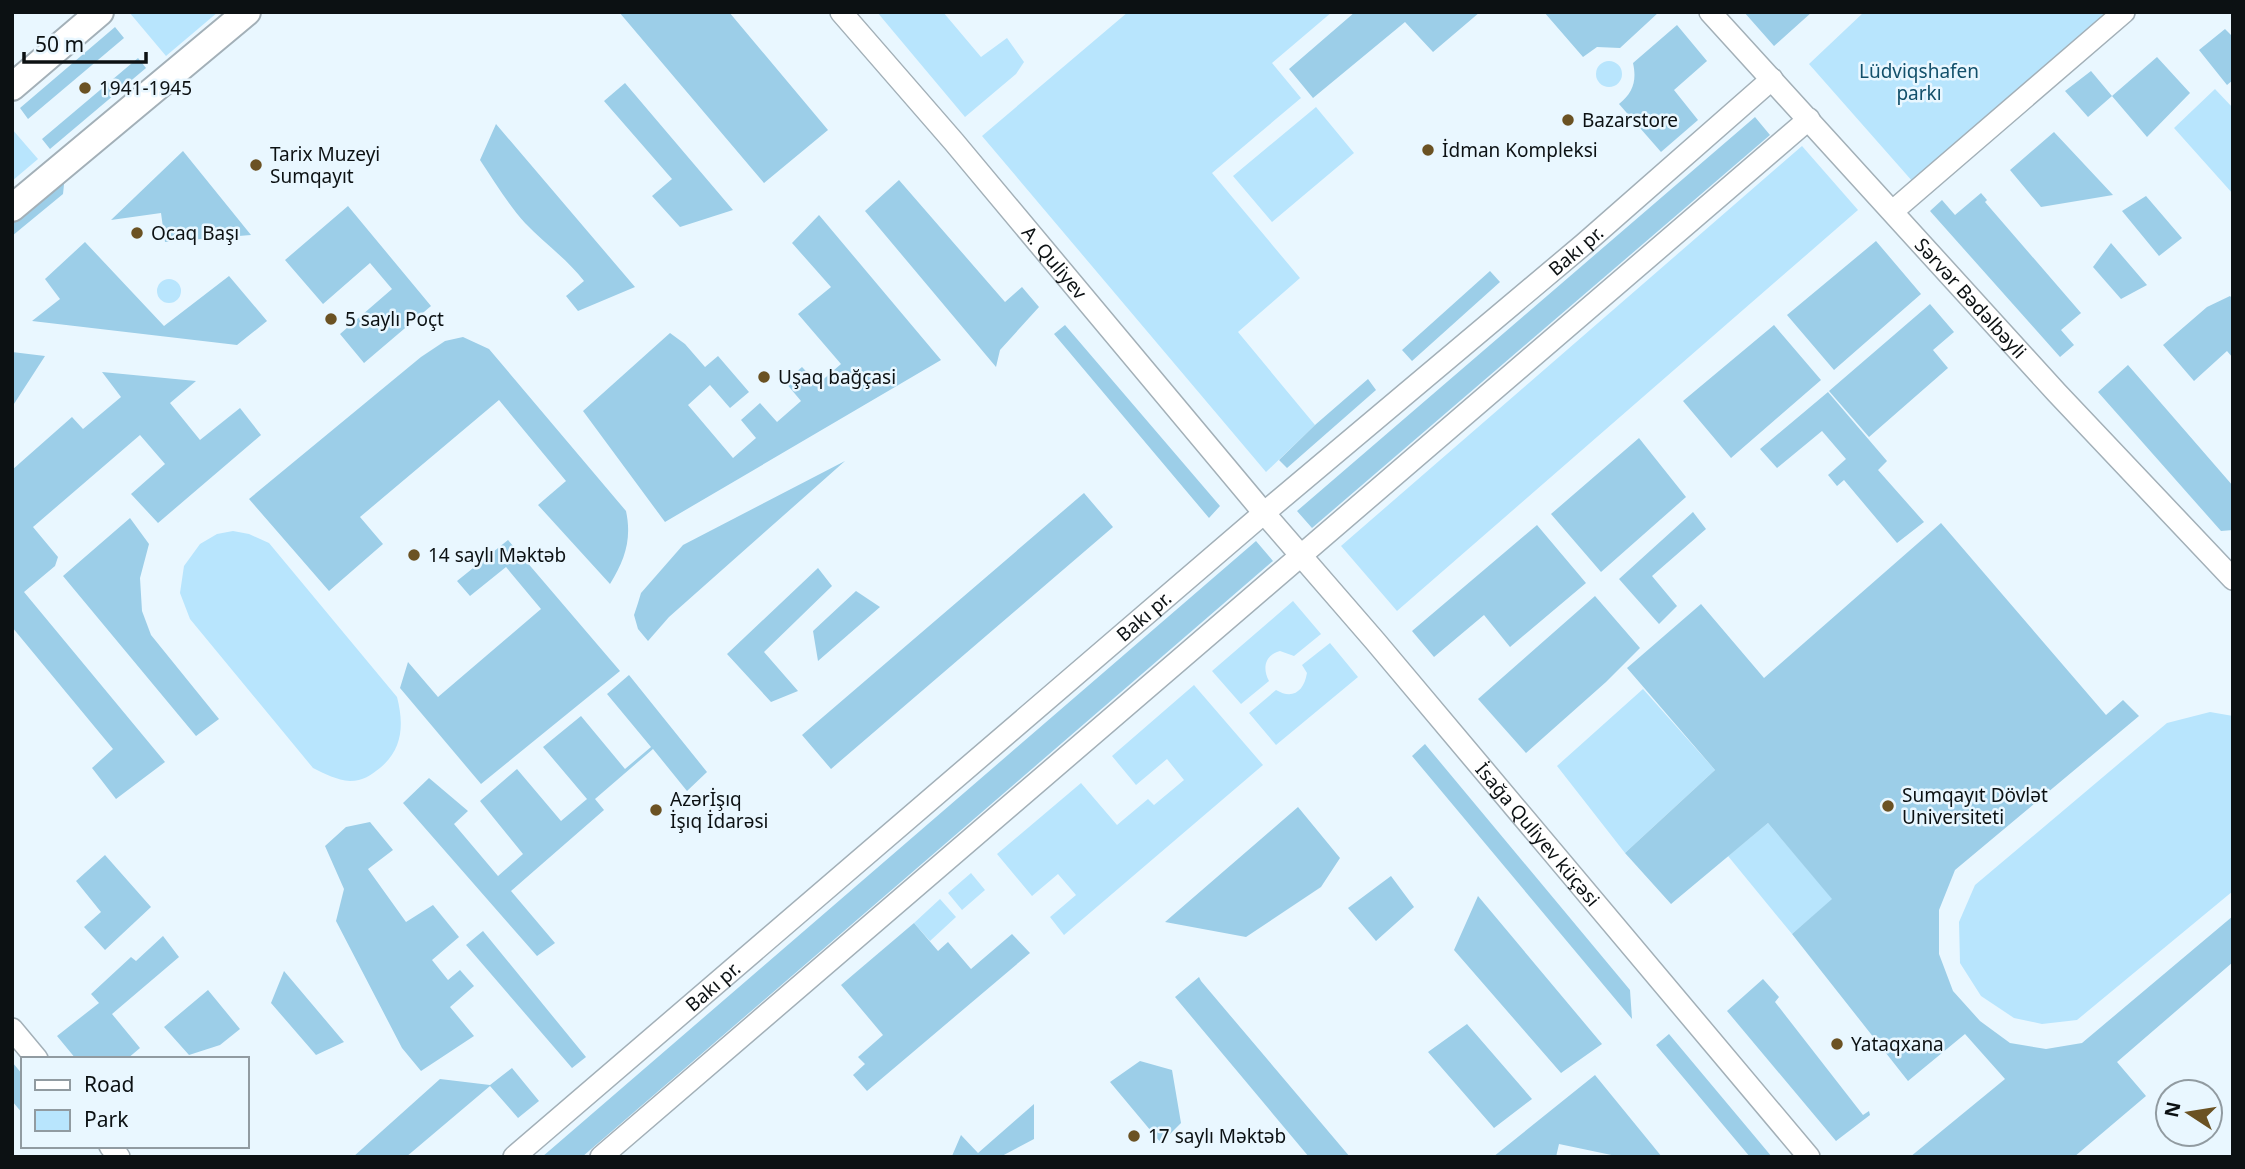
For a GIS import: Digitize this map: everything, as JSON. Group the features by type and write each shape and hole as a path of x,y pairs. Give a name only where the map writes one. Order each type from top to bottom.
{"main road":[{"path":"12,87 100,12"},
{"path":"12,208 247,12"}],"street":[{"name":"A. Quliyev","path":"841,12 998,193 1264,513"},
{"name":"Sərvər Bədəlbəyli","path":"1710,12 2067,403 2233,579"},
{"path":"1893,211 2124,12"},
{"name":"Bakı pr.","path":"514,1157 1264,513 1584,244 1772,79"},
{"path":"601,1157 1809,119"},
{"name":"İsağa Quliyev küçəsi","path":"1264,513 1809,1157"},
{"path":"12,1029 35,1057"}],"green space":[{"path":"129,12 218,12 166,56"},
{"path":"877,12 943,12 981,57 1007,38 1024,62 1016,74 965,117"},
{"path":"1128,12 1332,12 1272,63 1301,98 1212,173 1300,278 1238,332 1315,425 1266,472 982,136"},
{"name":"Lüdviqshafen parkı","path":"1864,12 2112,12 1913,182 1809,64"},
{"path":"1609,61 1618,65 1622,74 1618,83 1609,87 1600,83 1596,74 1600,65"},
{"path":"2215,89 2233,108 2233,194 2174,128"},
{"path":"1316,107 1354,153 1272,222 1233,176"},
{"path":"12,129 38,159 12,181"},
{"path":"1802,146 1858,210 1397,611 1341,546"},
{"path":"169,279 177,283 181,291 177,299 169,303 161,299 157,291 161,283"},
{"path":"233,531 249,534 269,543 397,697 401,726 397,744 388,761 366,777 355,781 345,780 313,768 190,619 180,593 184,566 200,544 217,534"},
{"path":"1293,601 1321,634 1294,656 1280,651 1271,656 1265,667 1269,681 1241,704 1212,671"},
{"path":"1330,643 1358,677 1276,745 1249,713 1276,690 1288,694 1297,692 1307,673 1302,665"},
{"path":"1194,685 1263,765 1064,935 1050,917 1076,895 1058,874 1032,896 997,854 1081,783 1117,825 1148,799 1154,805 1184,780 1167,759 1136,785 1112,756"},
{"path":"1643,689 1715,770 1625,853 1557,766"},
{"path":"2210,712 2233,716 2233,891 2077,1020 2042,1024 2014,1018 1981,996 1960,963 1959,922 1975,885 2167,723"},
{"path":"1768,823 1833,899 1792,934 1728,856"},
{"path":"971,873 985,890 962,910 948,893"},
{"path":"940,899 956,917 930,941 914,923"}],"shaded area":[{"path":"619,12 729,12 828,130 764,183"},
{"path":"1355,12 1480,12 1433,52 1405,22 1313,98 1289,69"},
{"path":"1544,12 1659,12 1620,48 1597,47 1583,57"},
{"path":"1744,12 1812,12 1774,46"},
{"path":"1677,25 1707,61 1674,90 1698,120 1661,152 1619,104 1633,86 1633,63"},
{"path":"115,27 124,38 28,119 20,108"},
{"path":"2225,29 2233,37 2233,80 2227,85 2199,50"},
{"path":"2157,57 2190,93 2147,137 2112,96"},
{"path":"138,58 146,68 50,149 42,139"},
{"path":"2091,71 2112,96 2088,117 2065,91"},
{"path":"625,83 733,210 680,227 652,196 672,179 604,101"},
{"path":"1755,117 1770,135 1312,528 1297,511"},
{"path":"496,124 635,287 578,311 566,296 584,281 525,223 480,160"},
{"path":"2054,132 2113,195 2041,207 2010,170"},
{"path":"183,151 251,235 165,242 161,213 111,220"},
{"path":"65,175 63,194 12,236 12,220"},
{"path":"899,180 1005,302 1022,287 1039,307 1000,350 996,367 865,211"},
{"path":"1981,193 1987,200 1985,202 2081,313 2061,330 2074,345 2060,357 1930,211 1942,200 1955,215"},
{"path":"2146,196 2182,238 2159,256 2122,211"},
{"path":"348,206 431,306 364,363 340,334 392,289 370,263 323,304 285,260"},
{"path":"819,215 941,360 665,522 583,411 670,333 685,344 705,367 718,356 749,392 730,408 710,385 688,405 733,458 756,438 741,420 760,403 777,422 801,401 785,382 802,367 818,384 841,364 798,314 831,287 792,243"},
{"path":"1876,241 1921,294 1834,370 1787,315"},
{"path":"85,242 164,326 229,276 267,321 237,345 32,321 60,299 45,279"},
{"path":"2111,243 2147,285 2121,299 2093,267"},
{"path":"1490,271 1500,282 1412,361 1402,350"},
{"path":"2230,296 2233,299 2233,358 2227,351 2194,381 2163,345 2207,307"},
{"path":"1930,304 1954,332 1933,350 1948,368 1869,437 1829,391"},
{"path":"1065,325 1220,506 1209,518 1054,334"},
{"path":"1774,325 1821,380 1731,458 1683,401"},
{"path":"463,337 489,349 626,511 628,540 620,566 610,584 538,505 566,481 499,400 360,517 383,544 329,591 249,499 421,357 445,341"},
{"path":"12,352 45,356 12,407"},
{"path":"2128,365 2233,486 2233,530 2221,531 2098,392"},
{"path":"102,372 196,381 170,403 200,440 240,408 261,435 158,523 131,494 165,464 140,435 33,527 58,557 55,566 24,592 165,762 116,799 92,768 113,749 12,627 12,470 72,417 83,429 121,397"},
{"path":"1368,379 1376,390 1287,468 1279,460 1315,425"},
{"path":"1828,392 1887,461 1878,470 1924,522 1897,543 1844,480 1837,486 1828,475 1846,459 1822,431 1777,468 1760,449"},
{"path":"1639,438 1686,497 1601,572 1551,514"},
{"path":"845,461 669,617 648,641 638,629 634,615 641,593 683,545"},
{"path":"1084,493 1113,527 831,769 802,735"},
{"path":"1693,512 1706,529 1652,576 1677,606 1659,624 1619,579"},
{"path":"130,518 149,544 140,578 142,611 151,635 219,719 196,736 63,576"},
{"path":"1941,523 2106,715 2123,700 2139,716 1955,870 1939,910 1939,954 1953,991 1980,1021 2010,1043 2046,1049 2082,1043 2233,916 2233,962 2117,1062 2146,1096 2074,1157 1910,1157 2005,1079 1965,1034 1908,1081 1792,934 1832,899 1768,823 1671,904 1625,853 1715,770 1627,668 1701,604 1764,678"},
{"path":"1537,525 1586,583 1510,647 1484,615 1434,657 1412,631"},
{"path":"508,540 620,671 481,784 400,688 408,662 438,697 541,609 506,567 470,596 457,581"},
{"path":"1256,541 1273,561 582,1157 542,1157"},
{"path":"818,568 832,586 764,652 798,691 771,702 727,654"},
{"path":"856,591 880,607 818,661 813,631"},
{"path":"1595,596 1640,648 1526,753 1478,699"},
{"path":"629,675 707,772 687,791 653,749 595,799 604,810 511,891 555,943 537,956 403,803 429,778 468,811 454,824 498,876 523,854 480,801 517,769 561,821 587,799 543,747 581,716 625,769 651,747 607,694"},
{"path":"1425,744 1630,990 1632,1019 1412,756"},
{"path":"1298,807 1340,858 1321,887 1246,937 1165,922"},
{"path":"370,822 393,850 368,869 406,922 433,905 459,937 432,960 448,980 460,970 474,986 450,1007 474,1036 421,1071 402,1048 336,921 344,889 325,846 346,827"},
{"path":"105,855 151,907 105,950 84,927 101,912 76,881"},
{"path":"1391,876 1414,907 1376,941 1348,908"},
{"path":"1478,896 1602,1044 1561,1073 1454,950"},
{"path":"914,923 938,951 948,942 971,969 1012,934 1030,953 867,1091 853,1075 865,1064 858,1057 883,1035 841,985"},
{"path":"483,931 586,1057 572,1068 466,945"},
{"path":"163,936 179,957 112,1014 140,1048 129,1057 74,1057 57,1036 99,1003 91,994 131,957 136,961"},
{"path":"284,971 344,1042 316,1055 271,1003"},
{"path":"1199,977 1350,1157 1309,1157 1175,997"},
{"path":"1763,979 1779,997 1775,1002 1863,1115 1869,1111 1870,1115 1836,1141 1727,1011"},
{"path":"208,990 240,1029 220,1045 189,1055 164,1027"},
{"path":"1467,1024 1532,1099 1494,1128 1428,1052"},
{"path":"1669,1034 1772,1157 1750,1157 1656,1045"},
{"path":"1140,1061 1172,1070 1181,1123 1161,1143 1110,1082"},
{"path":"12,1062 21,1073 21,1112 12,1101"},
{"path":"512,1068 539,1101 518,1118 490,1086 406,1157 353,1157 440,1079 490,1085"},
{"path":"1595,1075 1662,1157 1621,1157 1559,1144 1556,1157 1493,1157"},
{"path":"1034,1104 1034,1139 1000,1157 952,1156 961,1135 978,1153"}],"place":[{"name":"1941-1945","path":"85,88"},
{"name":"Bazarstore","path":"1568,120"},
{"name":"İdman Kompleksi","path":"1428,150"},
{"name":"Tarix Muzeyi Sumqayıt","path":"256,165"},
{"name":"Ocaq Başı","path":"137,233"},
{"name":"5 saylı Poçt","path":"331,319"},
{"name":"Uşaq bağçasi","path":"764,377"},
{"name":"14 saylı Məktəb","path":"414,555"},
{"name":"Sumqayıt Dövlət Universiteti","path":"1888,806"},
{"name":"Azərİşıq İşıq İdarəsi","path":"656,810"},
{"name":"Yataqxana","path":"1837,1044"},
{"name":"17 saylı Məktəb","path":"1134,1136"}]}
